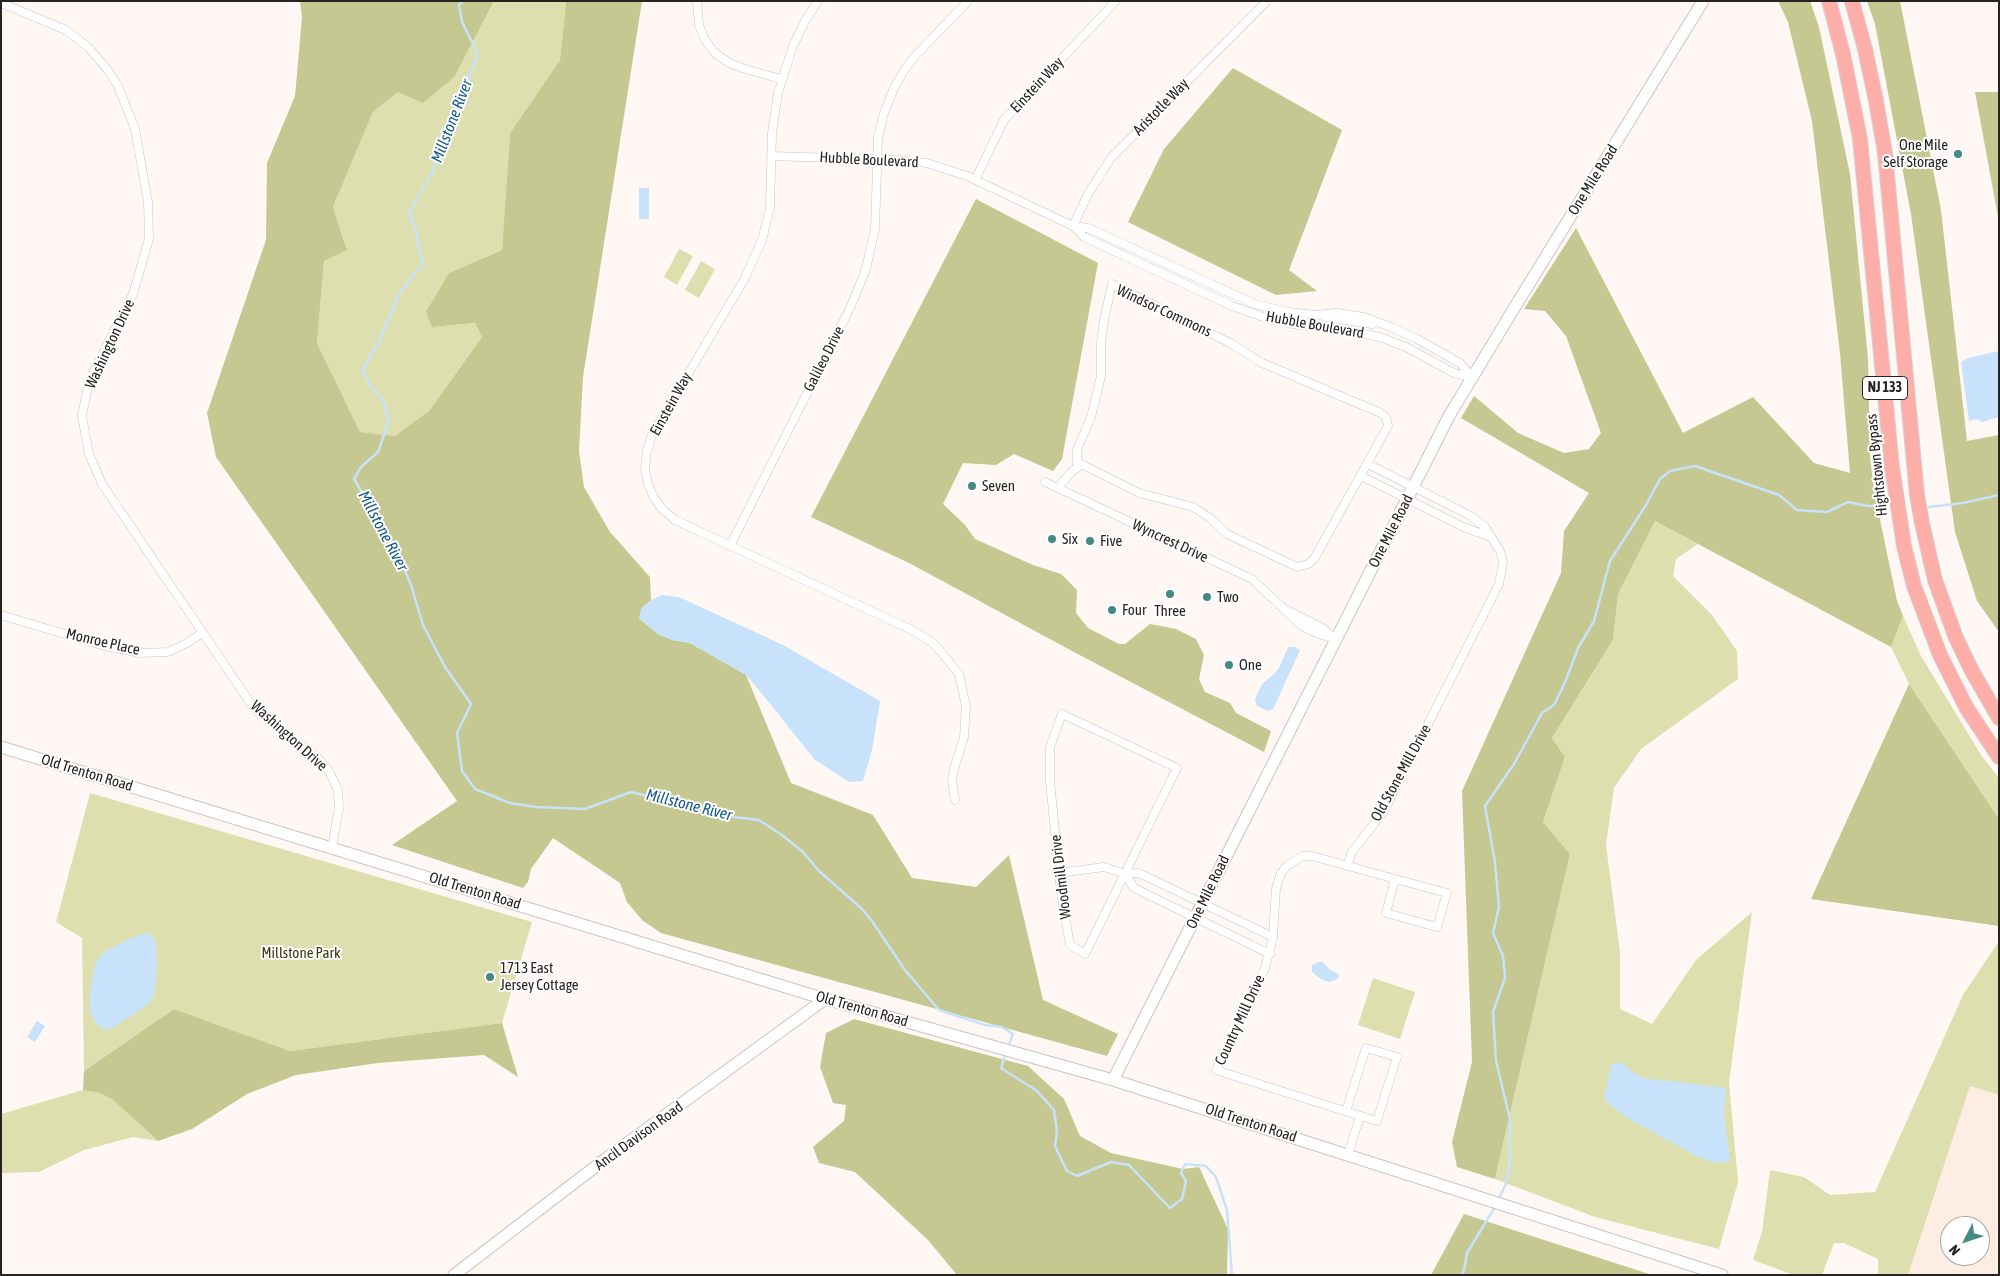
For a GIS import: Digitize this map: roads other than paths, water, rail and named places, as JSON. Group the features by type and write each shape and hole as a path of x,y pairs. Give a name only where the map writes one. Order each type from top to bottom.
{"highway":[{"name":"Hightstown Bypass","path":"1829,1 1849,80 1863,156 1892,467 1904,546 1914,586 1940,655 1966,707 1999,757"},
{"name":"NJ 133","path":"1852,1 1865,49 1885,153 1916,485 1922,523 1936,580 1953,630 1972,671 1999,718"}],"main road":[{"name":"One Mile Road","path":"1114,1080 1413,486 1472,377 1704,1"},
{"name":"Old Trenton Road","path":"1,747 825,999 1114,1080 1722,1275"},
{"name":"Ancil Davison Road","path":"454,1275 604,1160 825,999"}],"street":[{"path":"697,1 699,25 704,38 714,52 729,63 781,79"},
{"name":"Einstein Way","path":"818,1 805,21 781,79 774,116 770,208 762,240 745,278 652,436 647,451 645,468 648,484 662,510 675,520 916,632 932,642 959,674 966,706 964,737 952,781 955,800"},
{"name":"Galileo Drive","path":"730,546 860,286 871,252 875,229 878,137 884,112 894,88 916,55 968,1"},
{"name":"Einstein Way","path":"975,180 1004,120 1116,1"},
{"name":"Aristotle Way","path":"1073,226 1089,192 1112,158 1267,1"},
{"name":"Washington Drive","path":"1,3 66,30 88,47 107,69 118,86 135,130 148,202 149,239 133,294 89,381 82,416 88,454 102,484 251,704 260,714 317,757 329,771 338,790 339,808 332,847"},
{"name":"Hubble Boulevard","path":"771,156 878,159 927,163 975,180 1073,226 1088,228 1255,304 1288,312 1364,317 1391,327 1418,339 1460,363 1472,377"},
{"name":"Hubble Boulevard","path":"1073,226 1084,237 1232,306 1263,318 1380,337 1406,346 1454,373 1472,377"},
{"name":"Windsor Commons","path":"1112,284 1230,343 1262,363 1381,412 1388,420 1388,426 1368,464 1314,559 1308,564 1297,567 1227,534 1210,518 1193,507 1139,493 1081,465 1077,462 1077,450 1090,418 1102,376 1101,343 1112,284"},
{"path":"1368,464 1413,486"},
{"path":"1058,488 1070,472 1081,465"},
{"path":"1361,476 1462,527 1491,537"},
{"name":"Wyncrest Drive","path":"1045,482 1252,579 1288,610 1321,627 1336,639"},
{"name":"Old Stone Mill Drive","path":"1347,866 1352,852 1384,811 1499,584 1503,562 1500,551 1485,527 1471,516 1413,486"},
{"name":"Monroe Place","path":"1,615 105,646 140,653 168,652 202,633"},
{"name":"Woodmill Drive","path":"1062,714 1177,768 1086,954 1070,944 1059,873 1050,781 1050,747 1062,714"},
{"path":"1125,874 1134,888 1270,954 1276,888 1281,873 1292,861 1303,856 1312,856 1395,879 1447,894 1437,927 1386,913 1395,879"},
{"path":"1059,873 1104,867 1125,874 1139,873 1273,937"},
{"name":"Country Mill Drive","path":"1270,954 1216,1070 1346,1112 1377,1121 1397,1057 1366,1048 1346,1112"},
{"path":"1348,1154 1360,1116"}],"water":[{"path":"639,188 649,188 649,219 639,219"},
{"path":"1999,351 1999,417 1982,422 1977,419 1969,421 1961,362 1968,358"},
{"path":"662,595 679,597 783,645 880,701 872,750 863,781 849,782 814,759 746,675 690,643 672,640 659,635 639,619 641,609 651,600"},
{"path":"1288,647 1300,650 1273,709 1267,711 1257,706 1255,699 1262,684 1279,668"},
{"path":"148,933 156,943 157,967 154,996 150,1003 114,1027 108,1030 103,1029 96,1024 89,1010 95,964 102,954 110,949 133,937"},
{"path":"1323,962 1329,969 1339,974 1338,979 1330,982 1322,980 1312,972 1312,965"},
{"path":"37,1021 45,1026 35,1042 27,1037"},
{"path":"1622,1063 1643,1078 1726,1088 1724,1113 1730,1161 1722,1163 1712,1162 1698,1157 1626,1117 1609,1104 1604,1097 1611,1065"}],"waterway":[{"name":"Millstone River","path":"463,1 459,5 462,22 478,54 432,173 409,213 416,230 422,264 399,294 378,344 362,370 371,386 383,400 389,421 378,452 361,467 354,479 395,547 411,585 423,625 445,667 471,704 457,733 462,771 475,789 510,803 536,807 585,809 631,792 664,800 684,802 725,816 759,820 803,852 819,871 861,908 905,970 939,1010 985,1025 1002,1027 1013,1034 1008,1047"},
{"path":"1498,1200 1509,1174 1510,1119 1496,1061 1493,1012 1505,978 1503,956 1493,933 1499,907 1495,862 1485,806 1514,764 1542,713 1554,705 1578,648 1594,621 1610,561 1646,505 1660,479 1670,471 1695,466 1779,495 1797,510 1827,512 1848,502 1868,506 1886,505"},
{"path":"1929,507 1963,503 1999,495"},
{"name":"Millstone River","path":"1006,1052 1001,1068 1037,1091 1054,1110 1057,1131 1055,1146 1067,1171 1077,1176 1111,1162 1129,1165 1170,1208 1182,1199 1186,1181 1181,1173 1185,1164 1206,1166 1216,1177 1227,1210 1232,1275"},
{"path":"1461,1275 1464,1270 1467,1253 1495,1207"}],"place":[{"name":"One Mile Self Storage","path":"1958,154"},
{"name":"Seven","path":"972,486"},
{"name":"Six","path":"1052,539"},
{"name":"Five","path":"1090,541"},
{"name":"Three","path":"1170,594"},
{"name":"Two","path":"1207,597"},
{"name":"Four","path":"1112,610"},
{"name":"One","path":"1229,665"},
{"name":"1713 East Jersey Cottage","path":"490,977"}],"park label":[{"name":"Millstone Park","path":"301,953"}]}
